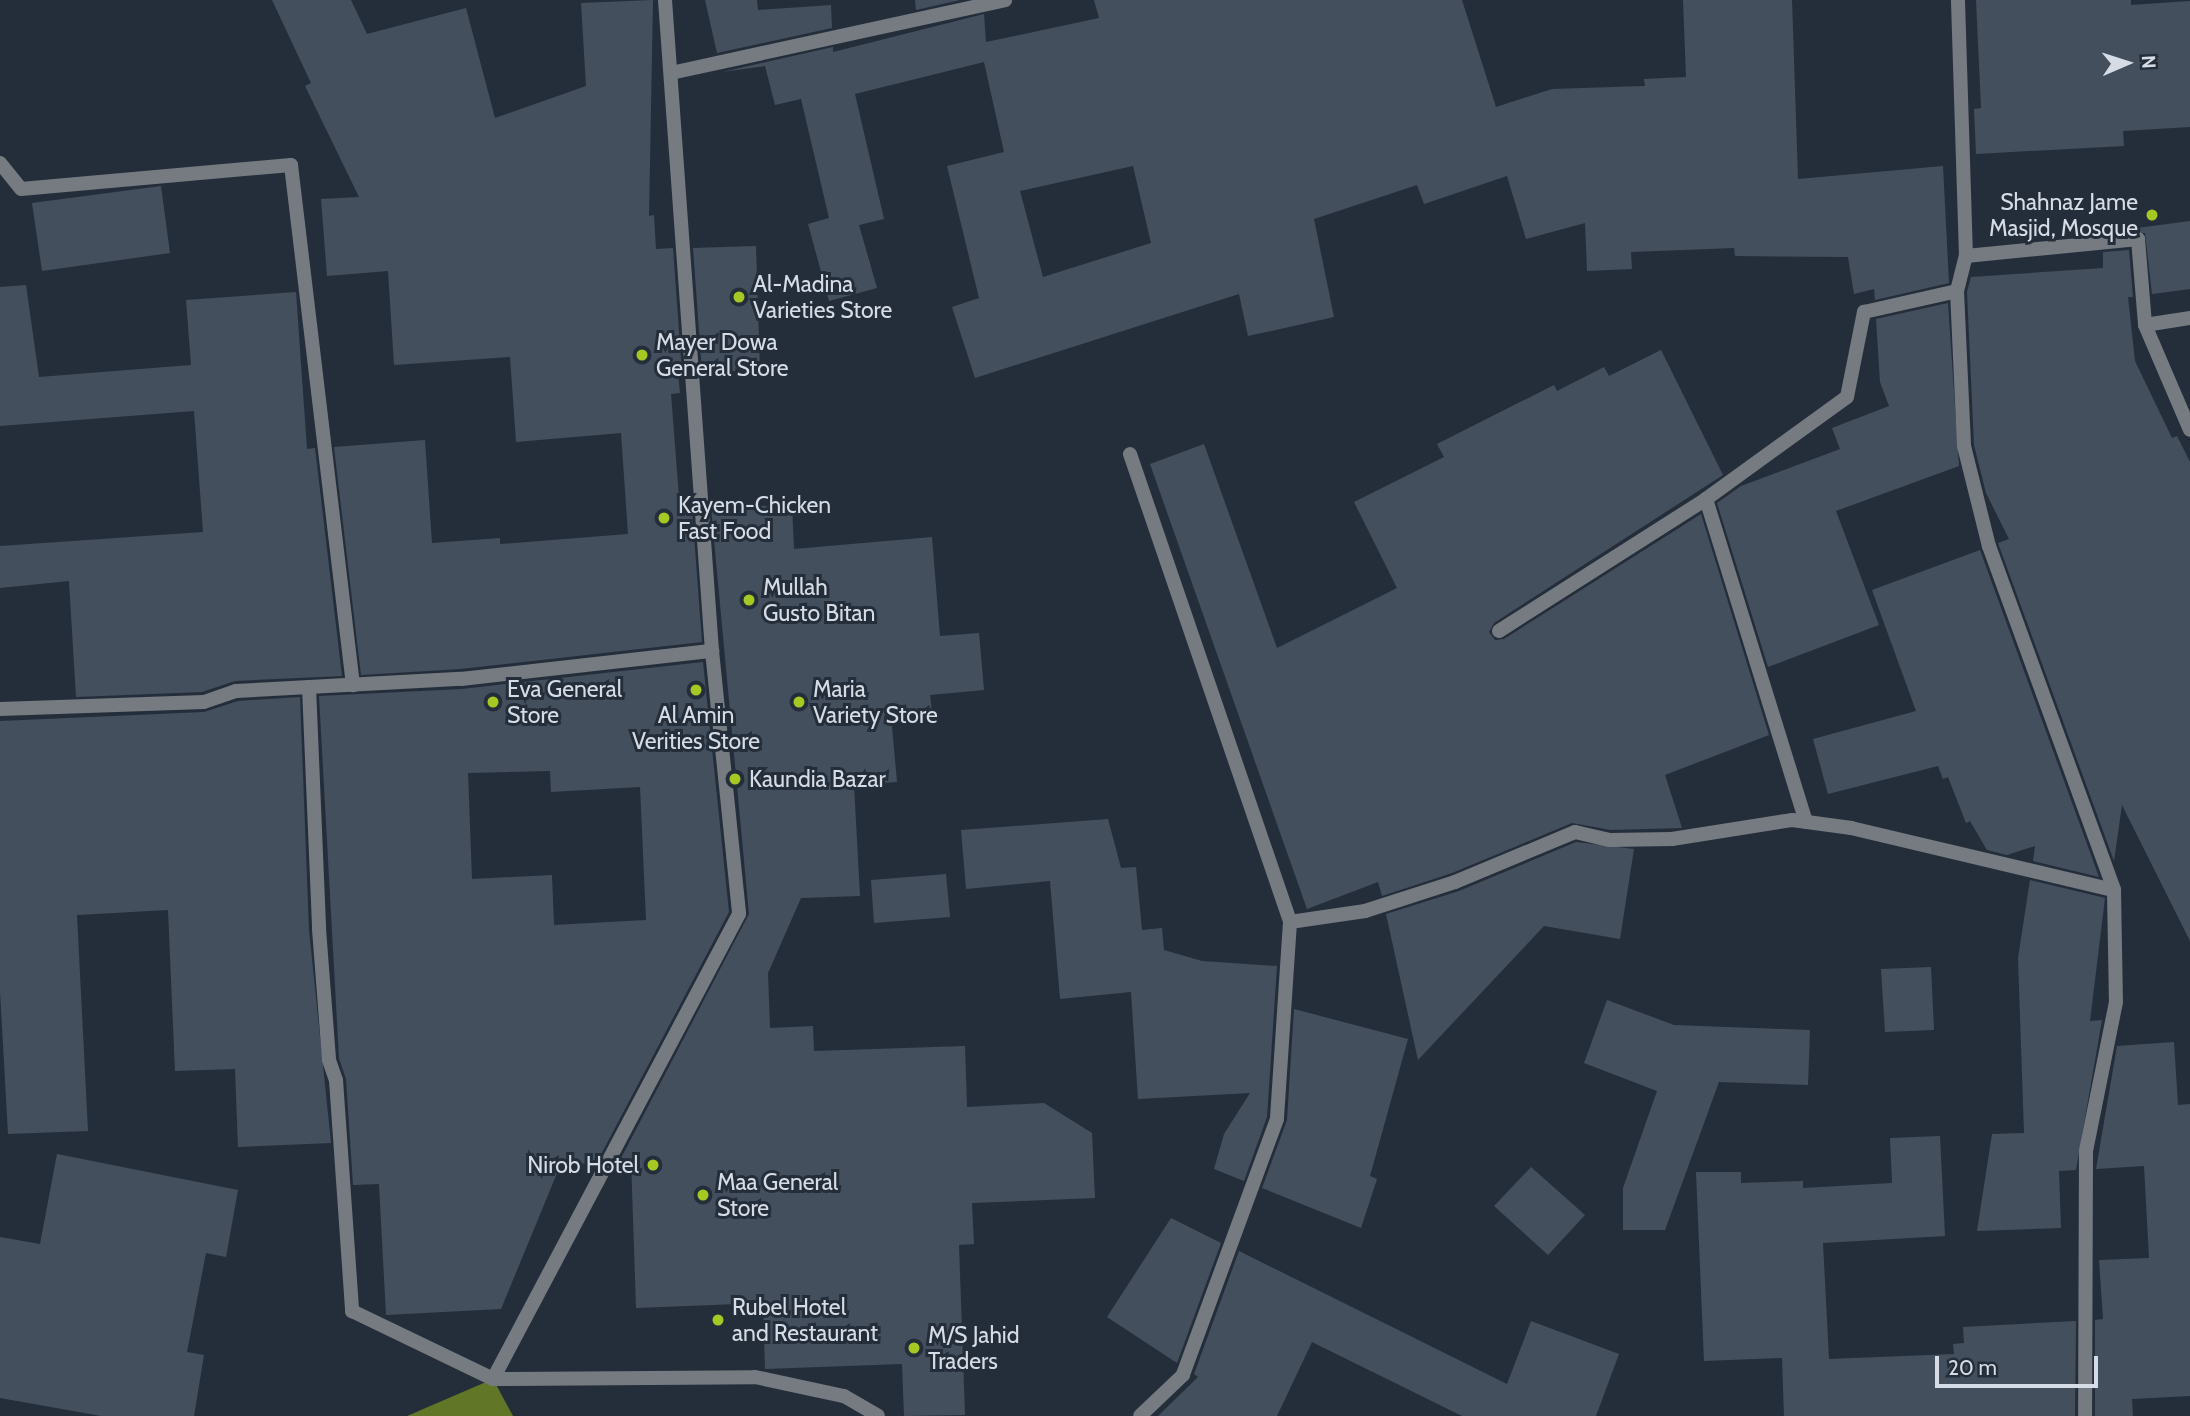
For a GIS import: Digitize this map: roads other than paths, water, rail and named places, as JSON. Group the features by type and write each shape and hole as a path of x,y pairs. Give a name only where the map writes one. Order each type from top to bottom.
{"street":[{"path":"493,1379 739,914 712,651 665,0"},
{"path":"671,73 1006,0"},
{"path":"1958,0 1966,256 1956,290 1964,446 1989,546 2114,890 2116,1002 2086,1151 2085,1416"},
{"path":"0,163 21,190 291,164 353,685"},
{"path":"1966,256 2138,239 2145,326 2190,430"},
{"path":"1499,631 1706,499 1847,397 1864,312 1956,290"},
{"path":"2145,326 2190,318"},
{"path":"1130,454 1290,922 1277,1119 1183,1375 1140,1416"},
{"path":"1706,499 1806,822"},
{"path":"0,709 204,702 236,691 461,679 712,651"},
{"path":"309,687 319,929 330,1059 336,1080 352,1311 493,1379 755,1377 844,1396 878,1416"},
{"path":"1290,922 1365,911 1455,882 1575,832 1610,840 1672,839 1806,822 1851,828 2114,890"}],"place":[{"name":"Shahnaz Jame Masjid, Mosque","path":"2152,215"},
{"name":"Al-Madina Varieties Store","path":"739,297"},
{"name":"Mayer Dowa General Store","path":"642,355"},
{"name":"Kayem-Chicken Fast Food","path":"664,518"},
{"name":"Mullah Gusto Bitan","path":"749,600"},
{"name":"Al Amin Verities Store","path":"696,690"},
{"name":"Eva General Store","path":"493,702"},
{"name":"Maria Variety Store","path":"799,702"},
{"name":"Kaundia Bazar","path":"735,779"},
{"name":"Nirob Hotel","path":"653,1165"},
{"name":"Maa General Store","path":"703,1195"},
{"name":"Rubel Hotel and Restaurant","path":"718,1320"},
{"name":"M/S Jahid Traders","path":"914,1348"}]}
